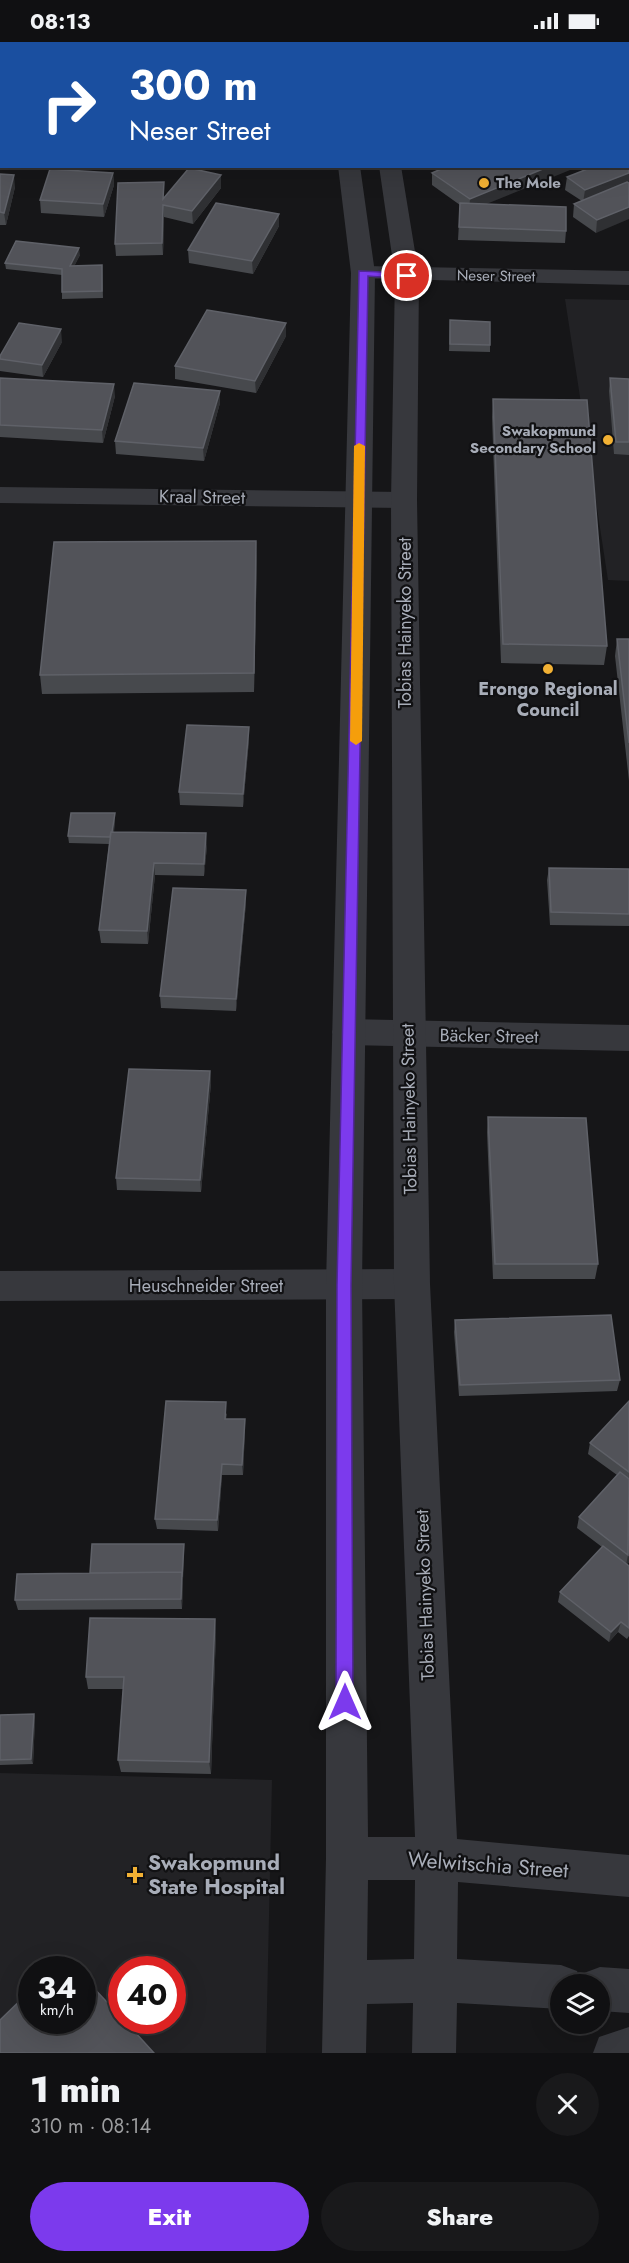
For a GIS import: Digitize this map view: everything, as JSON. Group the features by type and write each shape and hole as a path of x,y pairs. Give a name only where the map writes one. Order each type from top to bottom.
{"street":[{"path":"344,2053 347,1858 344,1285 356,755 363,273 349,168"},
{"name":"Tobias Hainyeko Street","path":"390,168 407,276 404,500 408,1035 412,1284 437,1859 434,2053"},
{"name":"Neser Street","path":"363,273 407,276 629,278"},
{"name":"Kraal Street","path":"1,498 404,500"},
{"name":"Bäcker Street","path":"348,1032 629,1038"},
{"name":"Heuschneider Street","path":"0,1286 412,1284"},
{"name":"Welwitschia Street","path":"347,1858 437,1859 629,1876"},
{"path":"344,1983 434,1980 550,1986"},
{"path":"610,1990 629,1991"},
{"path":"615,2053 629,2049"}],"shaded area":[{"name":"Swakopmund Secondary School","path":"565,299 629,300 629,581 608,580"},
{"name":"Swakopmund State Hospital","path":"0,1773 272,1780 266,2053 0,2053"}],"building":[{"path":"189,168 221,175 192,211 163,205 162,243 115,244 118,183 164,182 163,199"},
{"path":"443,168 545,168 470,199 432,173"},
{"path":"590,168 629,168 629,173 585,190 567,177"},
{"path":"50,169 113,173 103,204 40,200"},
{"path":"0,174 14,175 4,213 0,212"},
{"path":"629,183 629,207 597,220 574,204"},
{"path":"216,203 279,214 252,261 188,250"},
{"path":"460,203 566,207 566,231 459,227"},
{"path":"16,241 79,248 70,266 102,265 102,291 62,292 62,269 5,263"},
{"path":"207,310 286,323 255,381 175,366"},
{"path":"450,320 490,322 490,345 450,344"},
{"path":"19,323 61,329 42,365 0,359"},
{"path":"0,378 114,384 102,430 0,425"},
{"path":"610,378 629,379 629,442 616,442"},
{"path":"134,383 220,391 203,448 115,441"},
{"path":"493,399 587,400 607,646 503,644"},
{"path":"256,541 254,673 40,675 54,542"},
{"path":"617,639 629,639 629,743"},
{"path":"187,725 249,727 243,794 179,792"},
{"path":"71,813 115,813 110,837 68,836"},
{"path":"111,832 206,833 204,864 154,863 147,931 99,930"},
{"path":"549,868 629,869 629,914 551,912"},
{"path":"173,888 246,890 236,999 160,996"},
{"path":"129,1069 210,1071 200,1180 116,1178"},
{"path":"488,1117 586,1118 598,1264 495,1264"},
{"path":"611,1315 620,1380 460,1385 455,1320"},
{"path":"166,1401 226,1402 225,1419 245,1419 242,1465 222,1464 217,1520 155,1519"},
{"path":"629,1401 629,1472 590,1443"},
{"path":"620,1472 629,1479 628,1555 579,1517"},
{"path":"92,1544 184,1544 182,1577 182,1572 90,1573"},
{"path":"603,1546 629,1566 629,1628 621,1622 611,1632 560,1592"},
{"path":"182,1572 181,1599 15,1600 17,1574"},
{"path":"90,1618 215,1619 209,1762 118,1760 124,1677 86,1677"},
{"path":"34,1714 31,1759 0,1760 0,1715"},
{"path":"96,1990 108,2003 108,2034 137,2034 154,2053 0,2053 0,2020 18,2003 18,2034 96,2034"}],"slow traffic":[{"path":"356,741 359,446"}],"place":[{"name":"The Mole","path":"484,183"},
{"name":"Swakopmund Secondary School","path":"608,440"},
{"name":"Erongo Regional Council","path":"548,669"},
{"name":"Swakopmund State Hospital","path":"135,1875"}],"route":[{"path":"345,1702 344,1285 356,755 363,273 407,276"}]}
